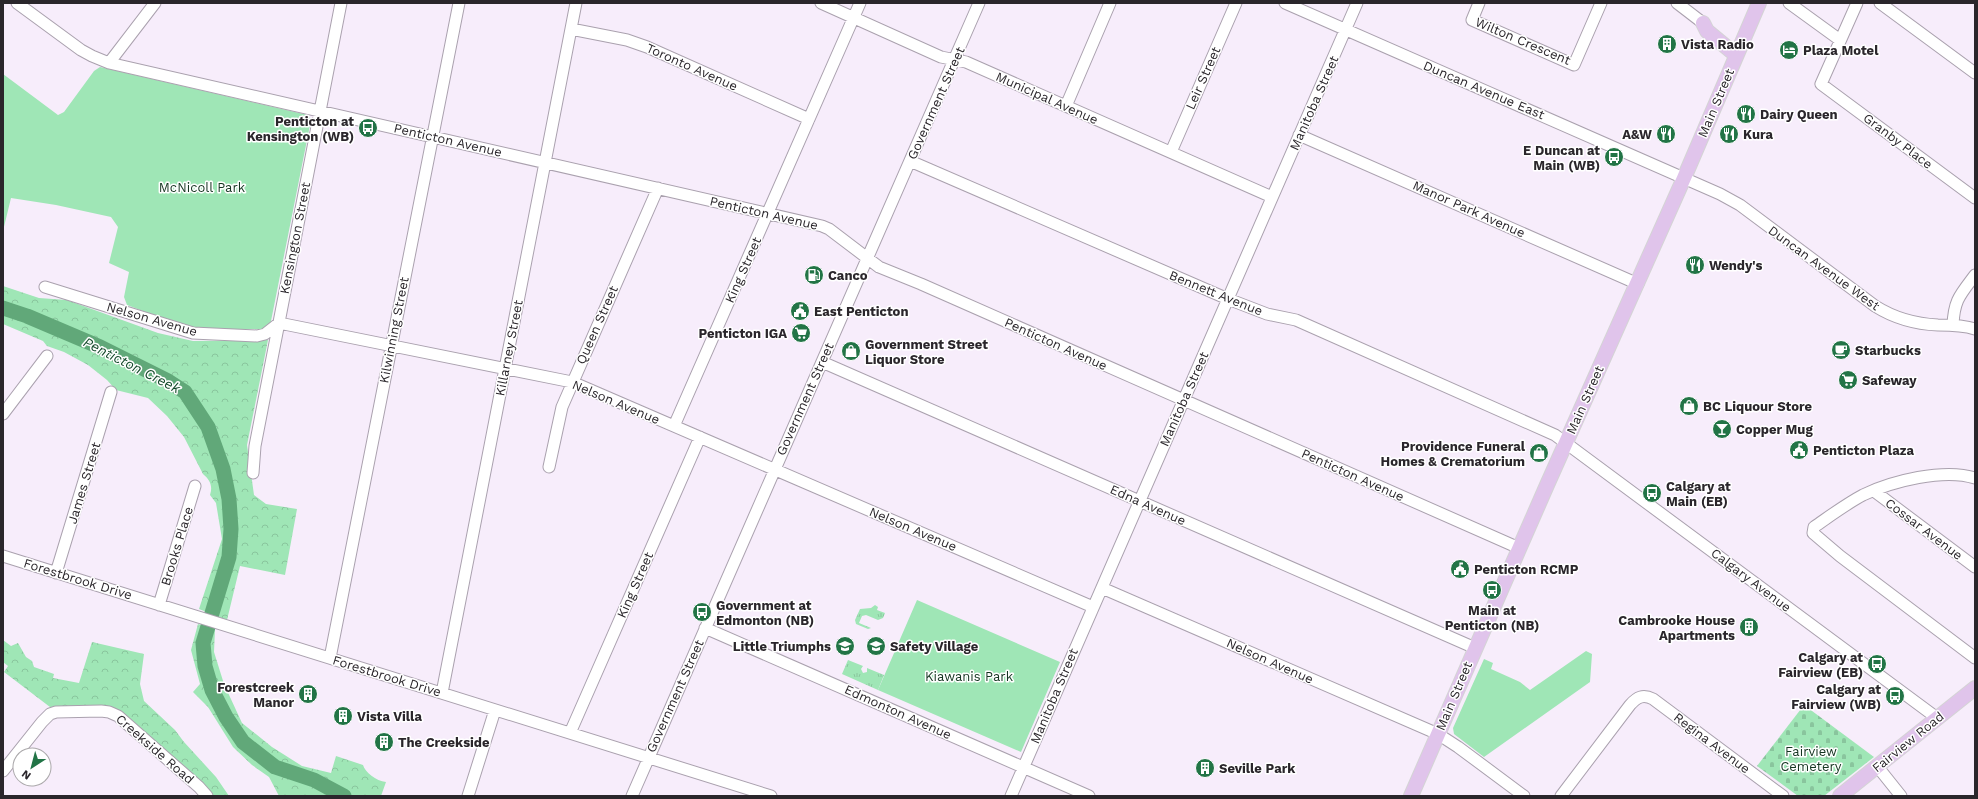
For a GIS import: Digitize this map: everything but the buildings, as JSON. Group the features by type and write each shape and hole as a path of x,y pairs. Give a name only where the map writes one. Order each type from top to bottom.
{"main road":[{"name":"Main Street","path":"1411,796 1519,548 1638,284 1759,3"},
{"path":"1703,23 1707,31 1738,51"},
{"name":"Fairview Road","path":"1840,796 1975,688"}],"street":[{"name":"Penticton Avenue","path":"17,3 86,53 109,63 825,227 879,267 921,284 1183,401 1519,548"},
{"path":"109,63 155,3"},
{"name":"Kensington Street","path":"253,473 255,446 278,323 341,3"},
{"name":"Kilwinning Street","path":"330,658 459,3"},
{"name":"Killarney Street","path":"442,693 576,3"},
{"name":"Municipal Avenue","path":"821,3 941,57 966,62 1272,197"},
{"name":"King Street","path":"674,426 860,3"},
{"name":"Government Street","path":"632,796 979,3"},
{"path":"1066,106 1110,3"},
{"name":"Leir Street","path":"1170,152 1236,3"},
{"name":"Duncan Avenue East","path":"1285,3 1684,178"},
{"name":"Manitoba Street","path":"1011,796 1357,3"},
{"name":"Wilton Crescent","path":"1479,3 1472,20 1574,65 1601,3"},
{"path":"1677,3 1703,23"},
{"path":"1789,3 1840,40 1857,3"},
{"path":"1880,3 1975,74"},
{"name":"Toronto Avenue","path":"571,29 627,40 647,47 809,118"},
{"name":"Granby Place","path":"1840,40 1821,84 1975,198"},
{"name":"Manor Park Avenue","path":"1299,136 1444,197 1638,284"},
{"name":"Bennett Avenue","path":"910,161 1228,299 1267,314 1296,320 1555,435 1566,442"},
{"name":"Duncan Avenue West","path":"1684,178 1720,194 1740,205 1880,309 1911,322 1953,325 1975,329"},
{"name":"Queen Street","path":"549,467 562,407 658,188"},
{"path":"1953,325 1954,308 1956,302 1975,275"},
{"name":"Nelson Avenue","path":"45,287 193,333 257,336 265,334 278,323 572,382 1093,607"},
{"path":"3,414 47,356"},
{"name":"Edna Avenue","path":"822,362 1475,648"},
{"name":"James Street","path":"56,573 111,392"},
{"name":"King Street","path":"570,733 700,437"},
{"name":"Calgary Avenue","path":"1566,442 1937,718"},
{"path":"1975,478 1960,475 1936,476 1901,482 1874,491 1837,510 1814,527 1813,533 1840,556 1975,658"},
{"name":"Brooks Place","path":"159,605 195,486"},
{"name":"Cossar Avenue","path":"1874,491 1975,567"},
{"name":"Forestbrook Drive","path":"3,556 771,796"},
{"name":"Nelson Avenue","path":"1102,588 1438,734 1524,796"},
{"name":"Edmonton Avenue","path":"705,628 1090,796"},
{"name":"Regina Avenue","path":"1561,796 1630,704 1638,697 1644,696 1653,699 1783,796"},
{"path":"468,796 496,710"},
{"name":"Creekside Road","path":"7,758 50,714 56,712 101,711 113,713 199,787 207,796"},
{"path":"3,771 7,758"},
{"path":"1877,766 1901,796"}],"green space":[{"name":"McNicoll Park","path":"100,67 308,115 311,120 270,326 264,329 193,330 127,305 124,297 129,272 109,263 118,227 111,217 56,205 11,198 3,231 3,74 58,115 64,112 94,71"},
{"path":"3,286 39,298 67,300 158,333 193,341 268,340 247,445 254,495 266,504 297,509 285,575 240,566 227,620 199,609 222,539 216,503 210,495 210,483 203,474 184,437 167,416 148,398 116,390 107,380 88,365 64,352 47,346 43,341 3,324"},
{"name":"Kiawanis Park","path":"917,600 1060,662 1021,752 878,690"},
{"path":"875,605 878,607 877,610 885,613 883,618 878,620 866,615 862,616 859,623 871,628 868,629 856,624 855,620 860,609 871,608"},
{"path":"198,624 215,629 214,652 224,684 242,723 272,747 302,766 331,773 336,756 363,765 372,776 378,780 386,782 381,796 279,796 269,777 252,765 233,747 208,707 193,692 200,684 191,650"},
{"path":"3,640 11,646 18,643 26,657 32,661 34,667 54,674 53,678 79,683 92,642 144,654 140,684 144,701 175,730 216,777 229,796 213,796 122,713 79,706 50,707 4,672 8,666 3,662"},
{"path":"1586,651 1592,654 1590,682 1484,757 1454,734 1453,728 1484,659 1493,663 1491,669 1520,682 1530,690"},
{"path":"848,660 863,666 861,669 863,673 867,672 867,668 884,675 878,690 842,674"},
{"name":"Fairview Cemetery","path":"1804,705 1874,757 1824,796 1798,796 1757,766"}],"waterway":[{"name":"Penticton Creek","path":"3,308 27,316 100,347 168,381 185,392 208,427 223,469 229,499 231,529 229,557 203,643 205,666 212,690 226,717 243,742 275,767 314,780 344,796"}],"place":[{"name":"Vista Radio","path":"1667,44"},
{"name":"Plaza Motel","path":"1789,50"},
{"name":"Dairy Queen","path":"1746,114"},
{"name":"Penticton at Kensington (WB)","path":"368,128"},
{"name":"A&W","path":"1666,134"},
{"name":"Kura","path":"1729,134"},
{"name":"E Duncan at Main (WB)","path":"1614,157"},
{"name":"Wendy's","path":"1695,265"},
{"name":"Canco","path":"814,275"},
{"name":"East Penticton","path":"800,311"},
{"name":"Penticton IGA","path":"801,333"},
{"name":"Starbucks","path":"1841,350"},
{"name":"Government Street Liquor Store","path":"851,351"},
{"name":"Safeway","path":"1848,380"},
{"name":"BC Liquour Store","path":"1689,406"},
{"name":"Copper Mug","path":"1722,429"},
{"name":"Penticton Plaza","path":"1799,450"},
{"name":"Providence Funeral Homes & Crematorium","path":"1539,453"},
{"name":"Calgary at Main (EB)","path":"1652,493"},
{"name":"Penticton RCMP","path":"1460,569"},
{"name":"Main at Penticton (NB)","path":"1492,590"},
{"name":"Government at Edmonton (NB)","path":"702,612"},
{"name":"Cambrooke House Apartments","path":"1749,627"},
{"name":"Little Triumphs","path":"845,646"},
{"name":"Safety Village","path":"876,646"},
{"name":"Calgary at Fairview (EB)","path":"1877,664"},
{"name":"Forestcreek Manor","path":"308,694"},
{"name":"Calgary at Fairview (WB)","path":"1895,696"},
{"name":"Vista Villa","path":"343,716"},
{"name":"The Creekside","path":"384,742"},
{"name":"Seville Park","path":"1205,768"}]}
